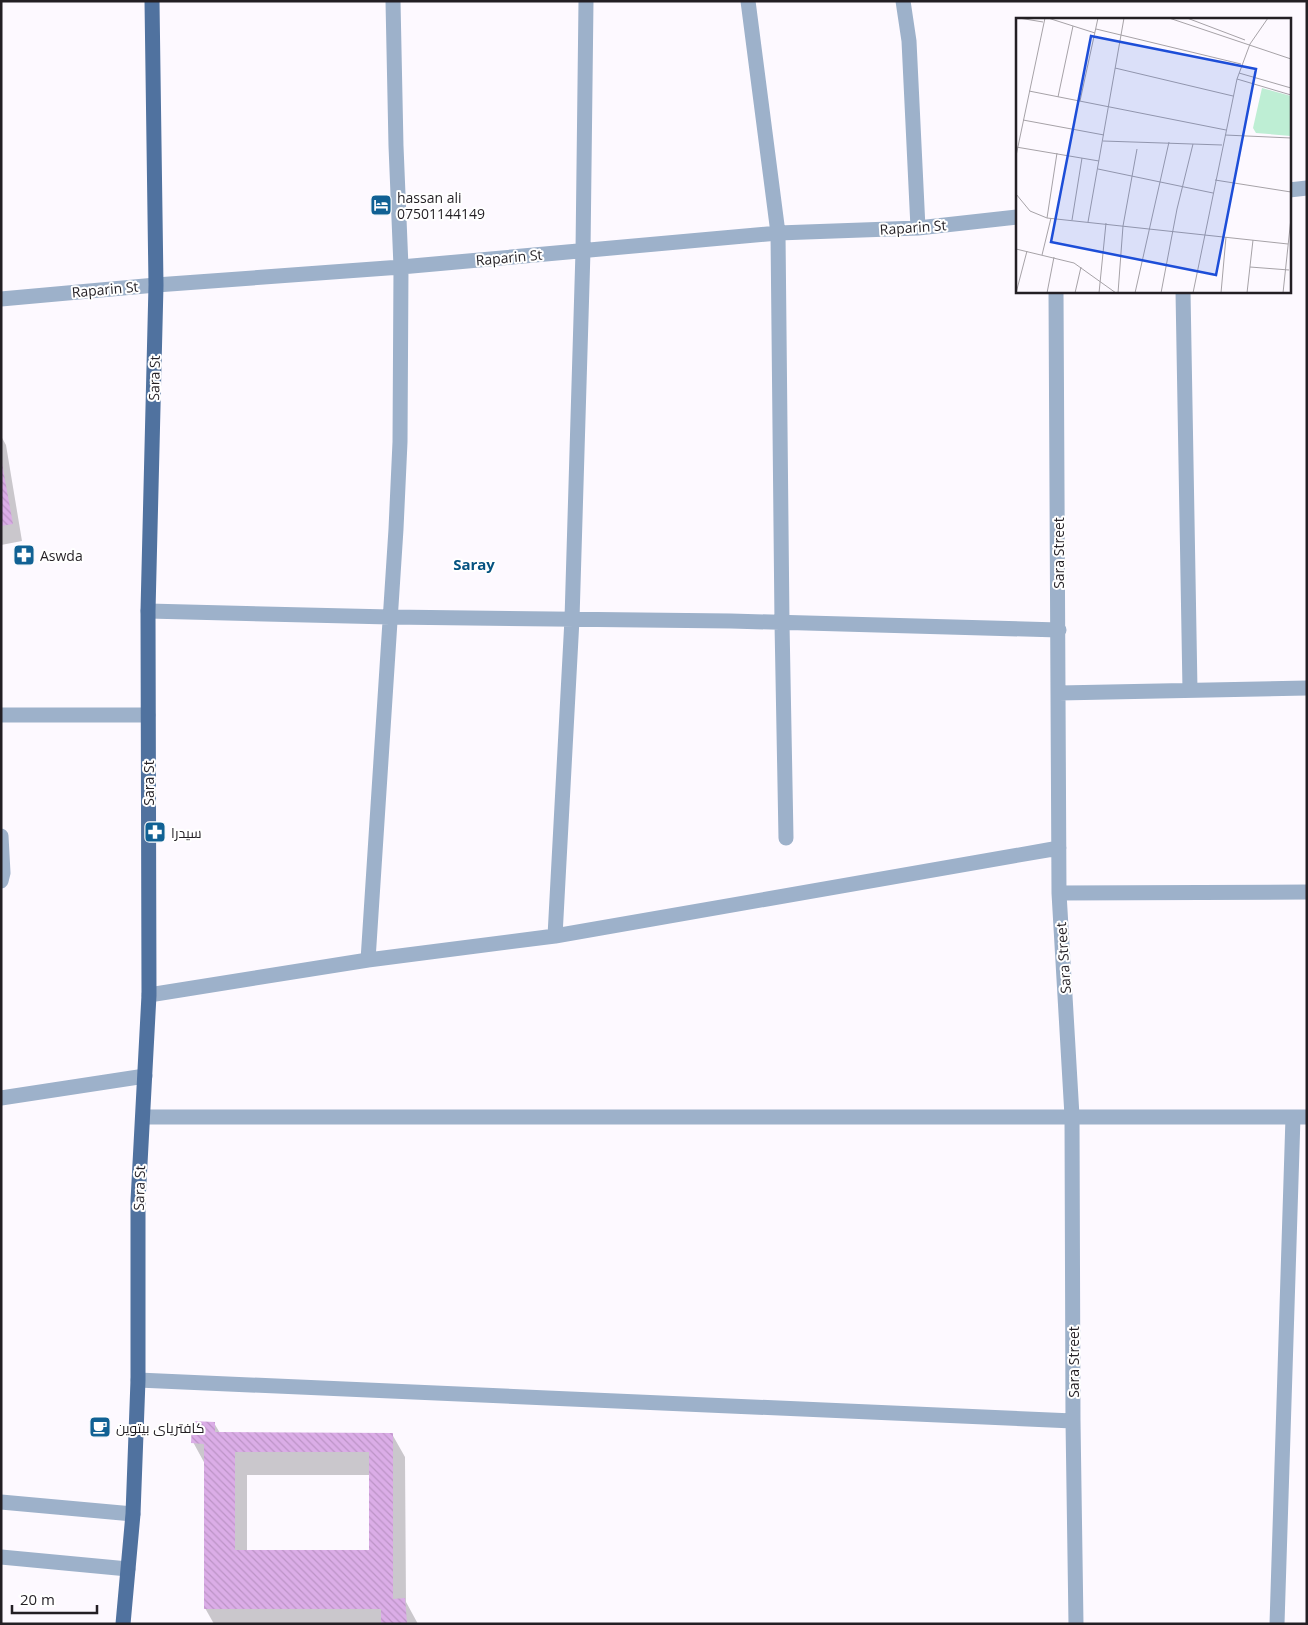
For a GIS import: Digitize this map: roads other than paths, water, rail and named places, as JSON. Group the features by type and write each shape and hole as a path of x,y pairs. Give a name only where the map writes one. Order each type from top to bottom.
{"main road":[{"name":"Sara St","path":"122,1624 133,1514 138,1380 138,1201 149,995 148,611 156,285 152,1"}],"street":[{"path":"368,960 400,442 401,267 396,146 394,1"},
{"path":"555,936 572,619 583,251 586,1"},
{"path":"748,1 778,233 786,838"},
{"path":"903,1 909,42 918,228"},
{"path":"1290,190 1307,188"},
{"name":"Raparin St","path":"1,299 156,285 401,267 778,233 918,228 1016,217"},
{"name":"Sara Street","path":"1056,292 1059,630 1058,848 1072,1116 1076,1624"},
{"path":"1183,292 1190,690"},
{"path":"148,611 1059,630"},
{"path":"1059,693 1307,688"},
{"path":"1,715 148,715"},
{"path":"1,836 3,873 1,881"},
{"path":"149,995 368,960 555,936 1058,848"},
{"path":"1059,893 1307,892"},
{"path":"1,1098 145,1076"},
{"path":"142,1117 1300,1117 1277,1624"},
{"path":"138,1380 1073,1422"},
{"path":"1,1502 133,1514"},
{"path":"1,1557 128,1569"}],"place":[{"name":"hassan ali 07501144149","path":"381,205"},
{"name":"Aswda","path":"24,555"},
{"name":"سیدرا","path":"155,832"},
{"name":"كافترياى بيتوين","path":"100,1427"}],"district":[{"name":"Saray","path":"474,564"}]}
